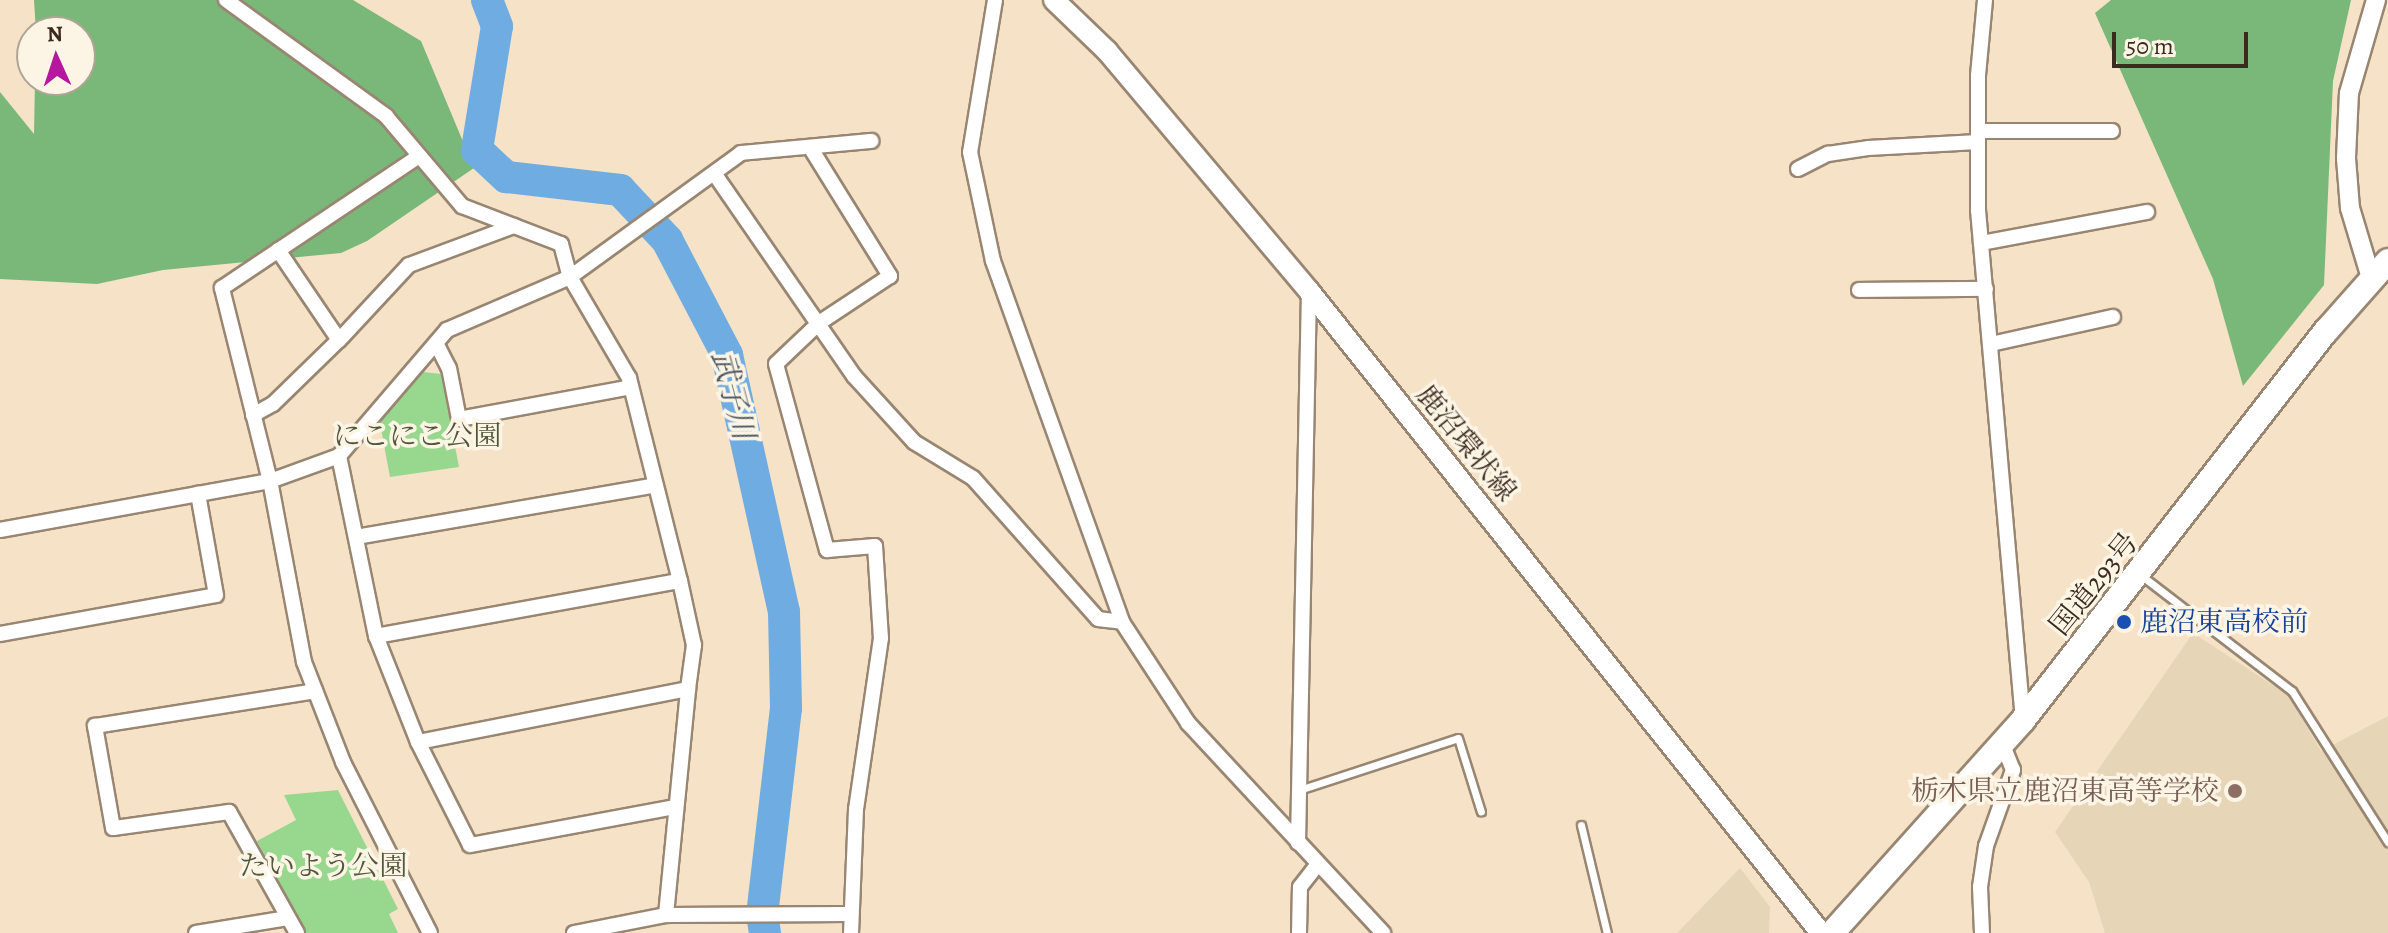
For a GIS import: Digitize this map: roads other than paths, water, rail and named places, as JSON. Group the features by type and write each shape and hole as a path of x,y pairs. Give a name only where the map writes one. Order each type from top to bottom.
{"highway":[{"name":"国道293号","path":"1832,933 2023,720 2380,269"}],"main road":[{"name":"鹿沼環状線","path":"1054,0 1107,51 1309,291 1821,933"}],"street":[{"path":"226,0 386,116 462,206 561,244 570,277 631,387 694,645 666,915"},
{"path":"995,0 970,152 993,261 1122,622 1188,723 1383,933"},
{"path":"1985,0 1978,136 1981,243 2023,720"},
{"path":"2376,0 2349,93 2346,158 2350,208 2380,269"},
{"path":"1798,169 1828,154 1868,148 1978,136 2112,131"},
{"path":"0,530 270,481 339,456 447,330 570,277 716,176 741,153 871,141"},
{"path":"810,147 890,276 819,323 776,364 827,550 875,546 881,638 856,809 849,914 851,933"},
{"path":"419,156 222,288 270,481 304,662 343,762 430,933"},
{"path":"716,176 854,376 914,442 973,478 1098,619 1122,622"},
{"path":"1981,243 2147,212"},
{"path":"253,415 273,404 339,340 409,265 514,226"},
{"path":"278,250 339,340"},
{"path":"1859,290 1986,289"},
{"path":"1298,843 1309,291"},
{"path":"1991,344 2113,317"},
{"path":"436,343 449,368 459,419 631,387"},
{"path":"339,456 376,636 418,742 470,845 676,807"},
{"path":"356,537 656,485"},
{"path":"0,634 216,595 198,494"},
{"path":"376,636 680,581"},
{"path":"418,742 688,689"},
{"path":"297,933 229,812 113,828 95,726 315,691"},
{"path":"1982,933 1980,887 1986,846 2013,770 2002,743"},
{"path":"1299,933 1300,887 1318,864"},
{"path":"574,933 666,915 849,914"},
{"path":"196,933 288,918"}],"lane":[{"path":"2141,574 2292,691 2388,842"},
{"path":"1299,790 1458,738 1481,812"},
{"path":"1581,825 1607,933"}],"waterway":[{"name":"武子川","path":"487,0 497,26 477,150 506,177 620,190 667,240 727,355 784,612 786,708 762,914 765,933"}],"place":[{"name":"鹿沼東高校前","path":"2124,622"},
{"name":"栃木県立鹿沼東高等学校","path":"2235,791"}],"park label":[{"name":"にこにこ公園","path":"417,436"},
{"name":"たいよう公園","path":"323,866"}]}
